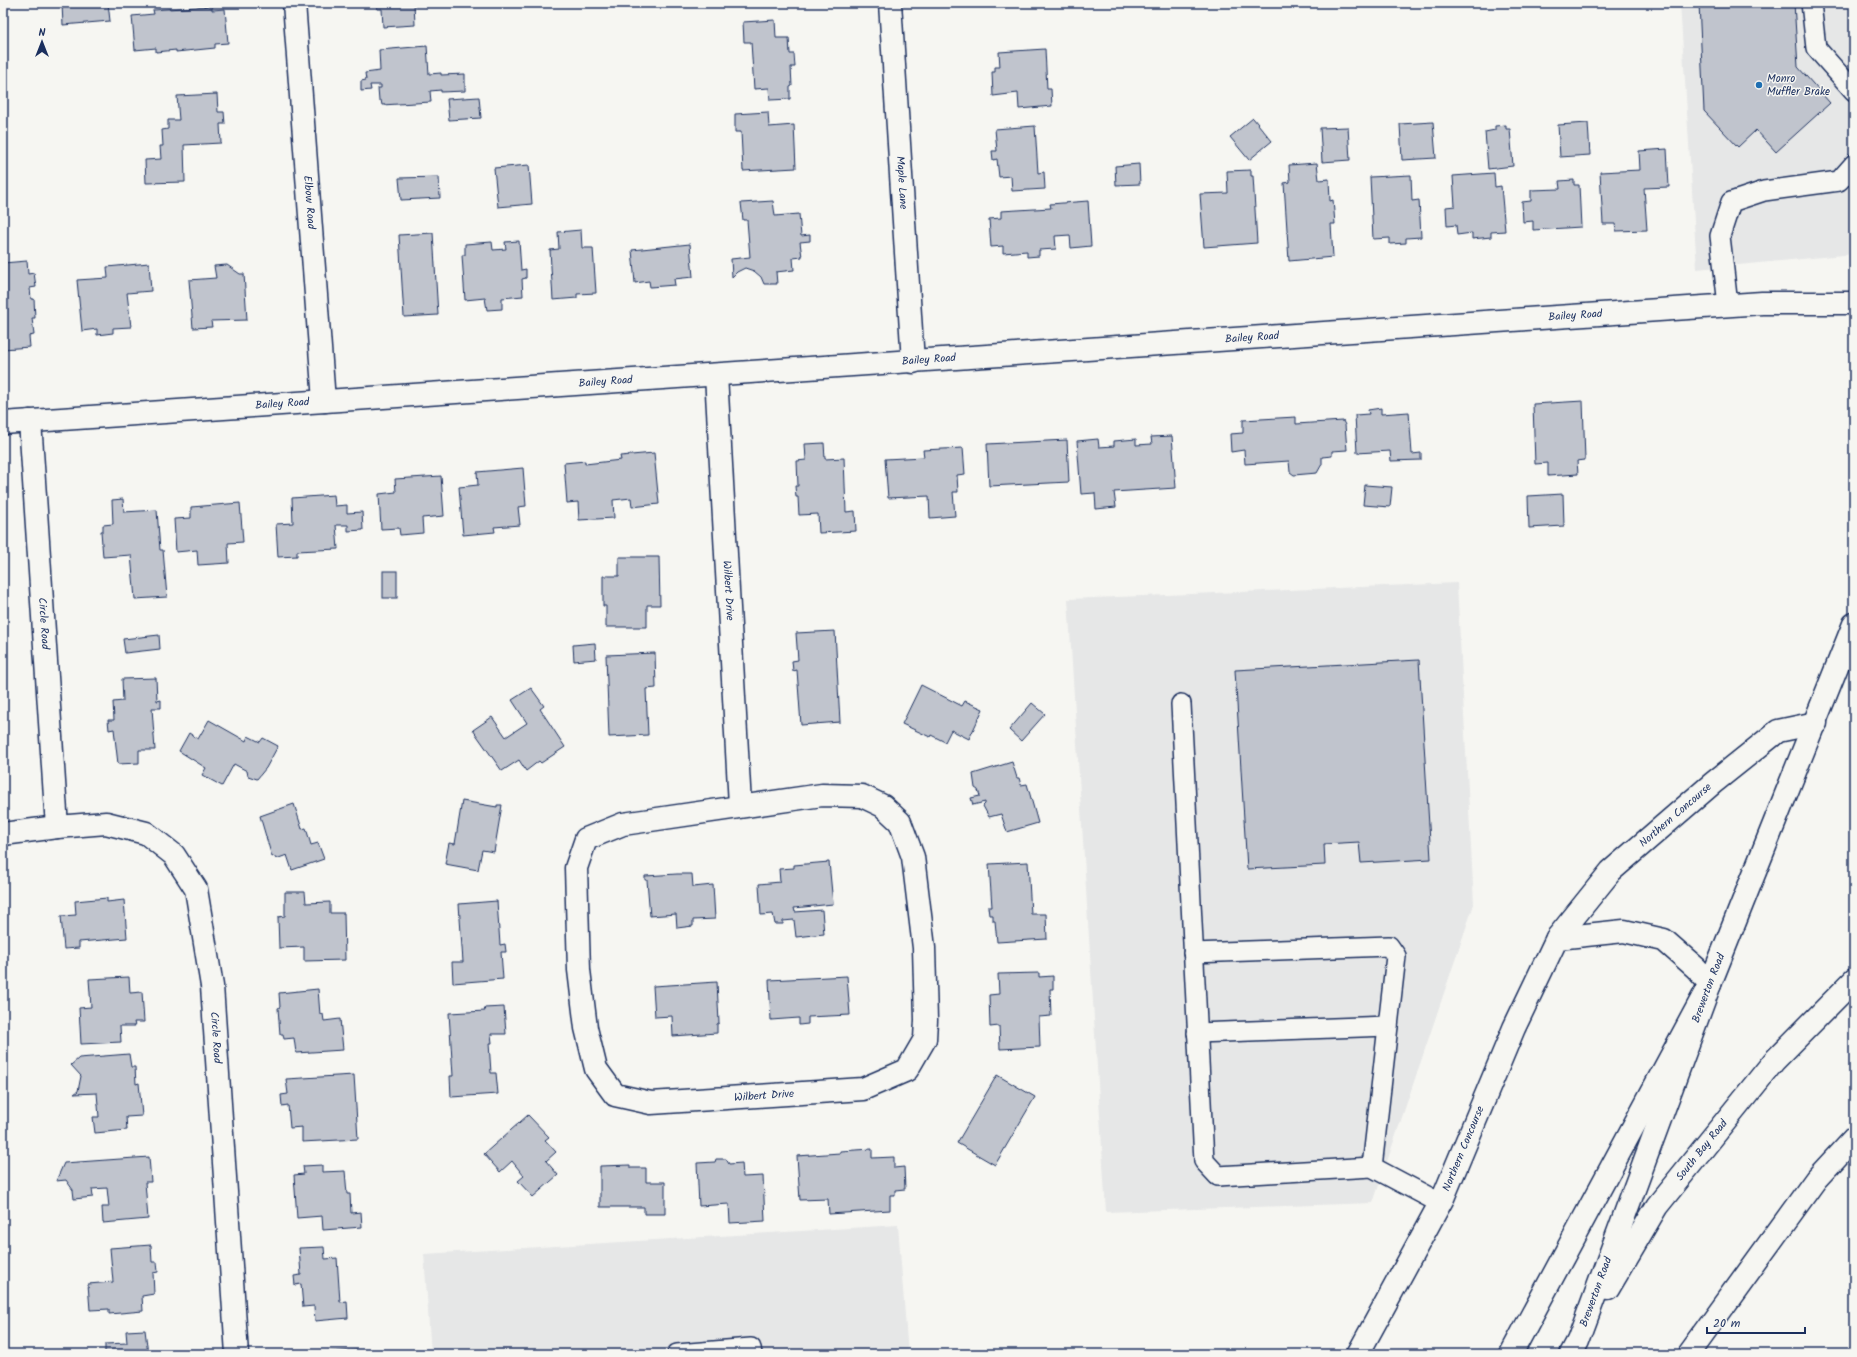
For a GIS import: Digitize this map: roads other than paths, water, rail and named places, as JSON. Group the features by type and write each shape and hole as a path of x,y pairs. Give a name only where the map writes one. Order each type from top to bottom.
{"main road":[{"name":"Elbow Road","path":"294,3 324,401"},
{"name":"Maple Lane","path":"890,3 913,362"},
{"name":"Bailey Road","path":"3,423 913,362 1728,305 1762,303 1854,303"},
{"name":"Wilbert Drive","path":"716,375 740,805"},
{"name":"Circle Road","path":"30,421 57,827"},
{"name":"Brewerton Road","path":"1574,1347 1710,984 1854,624"},
{"name":"Northern Concourse","path":"1358,1354 1440,1203 1514,1028 1557,938 1611,871 1713,782 1778,731 1816,722"},
{"name":"Wilbert Drive","path":"822,794 862,796 883,806 900,822 913,857 924,948 925,1039 907,1070 863,1090 651,1103 615,1095 596,1069 586,1028 579,970 576,868 586,839 623,824 740,805 822,794"},
{"name":"Circle Road","path":"3,834 57,827 106,823 146,833 174,855 196,889 212,986 237,1354"},
{"path":"1511,1354 1710,984 1696,968 1664,940 1624,931 1557,938"},
{"name":"South Bay Road","path":"1574,1347 1657,1206 1774,1061 1854,980"},
{"path":"1689,1354 1816,1179 1854,1138"}],"lane":[{"path":"1811,3 1816,48 1854,91"},
{"path":"1728,305 1720,236 1731,202 1764,191 1839,181 1854,164"},
{"path":"1181,704 1204,1162 1218,1176 1372,1168 1440,1203"},
{"path":"1193,953 1389,946 1396,956 1372,1168"},
{"path":"1197,1033 1388,1026"},
{"path":"677,1354 751,1348 752,1354"}],"place":[{"name":"Monro Muffler Brake","path":"1759,85"}]}
